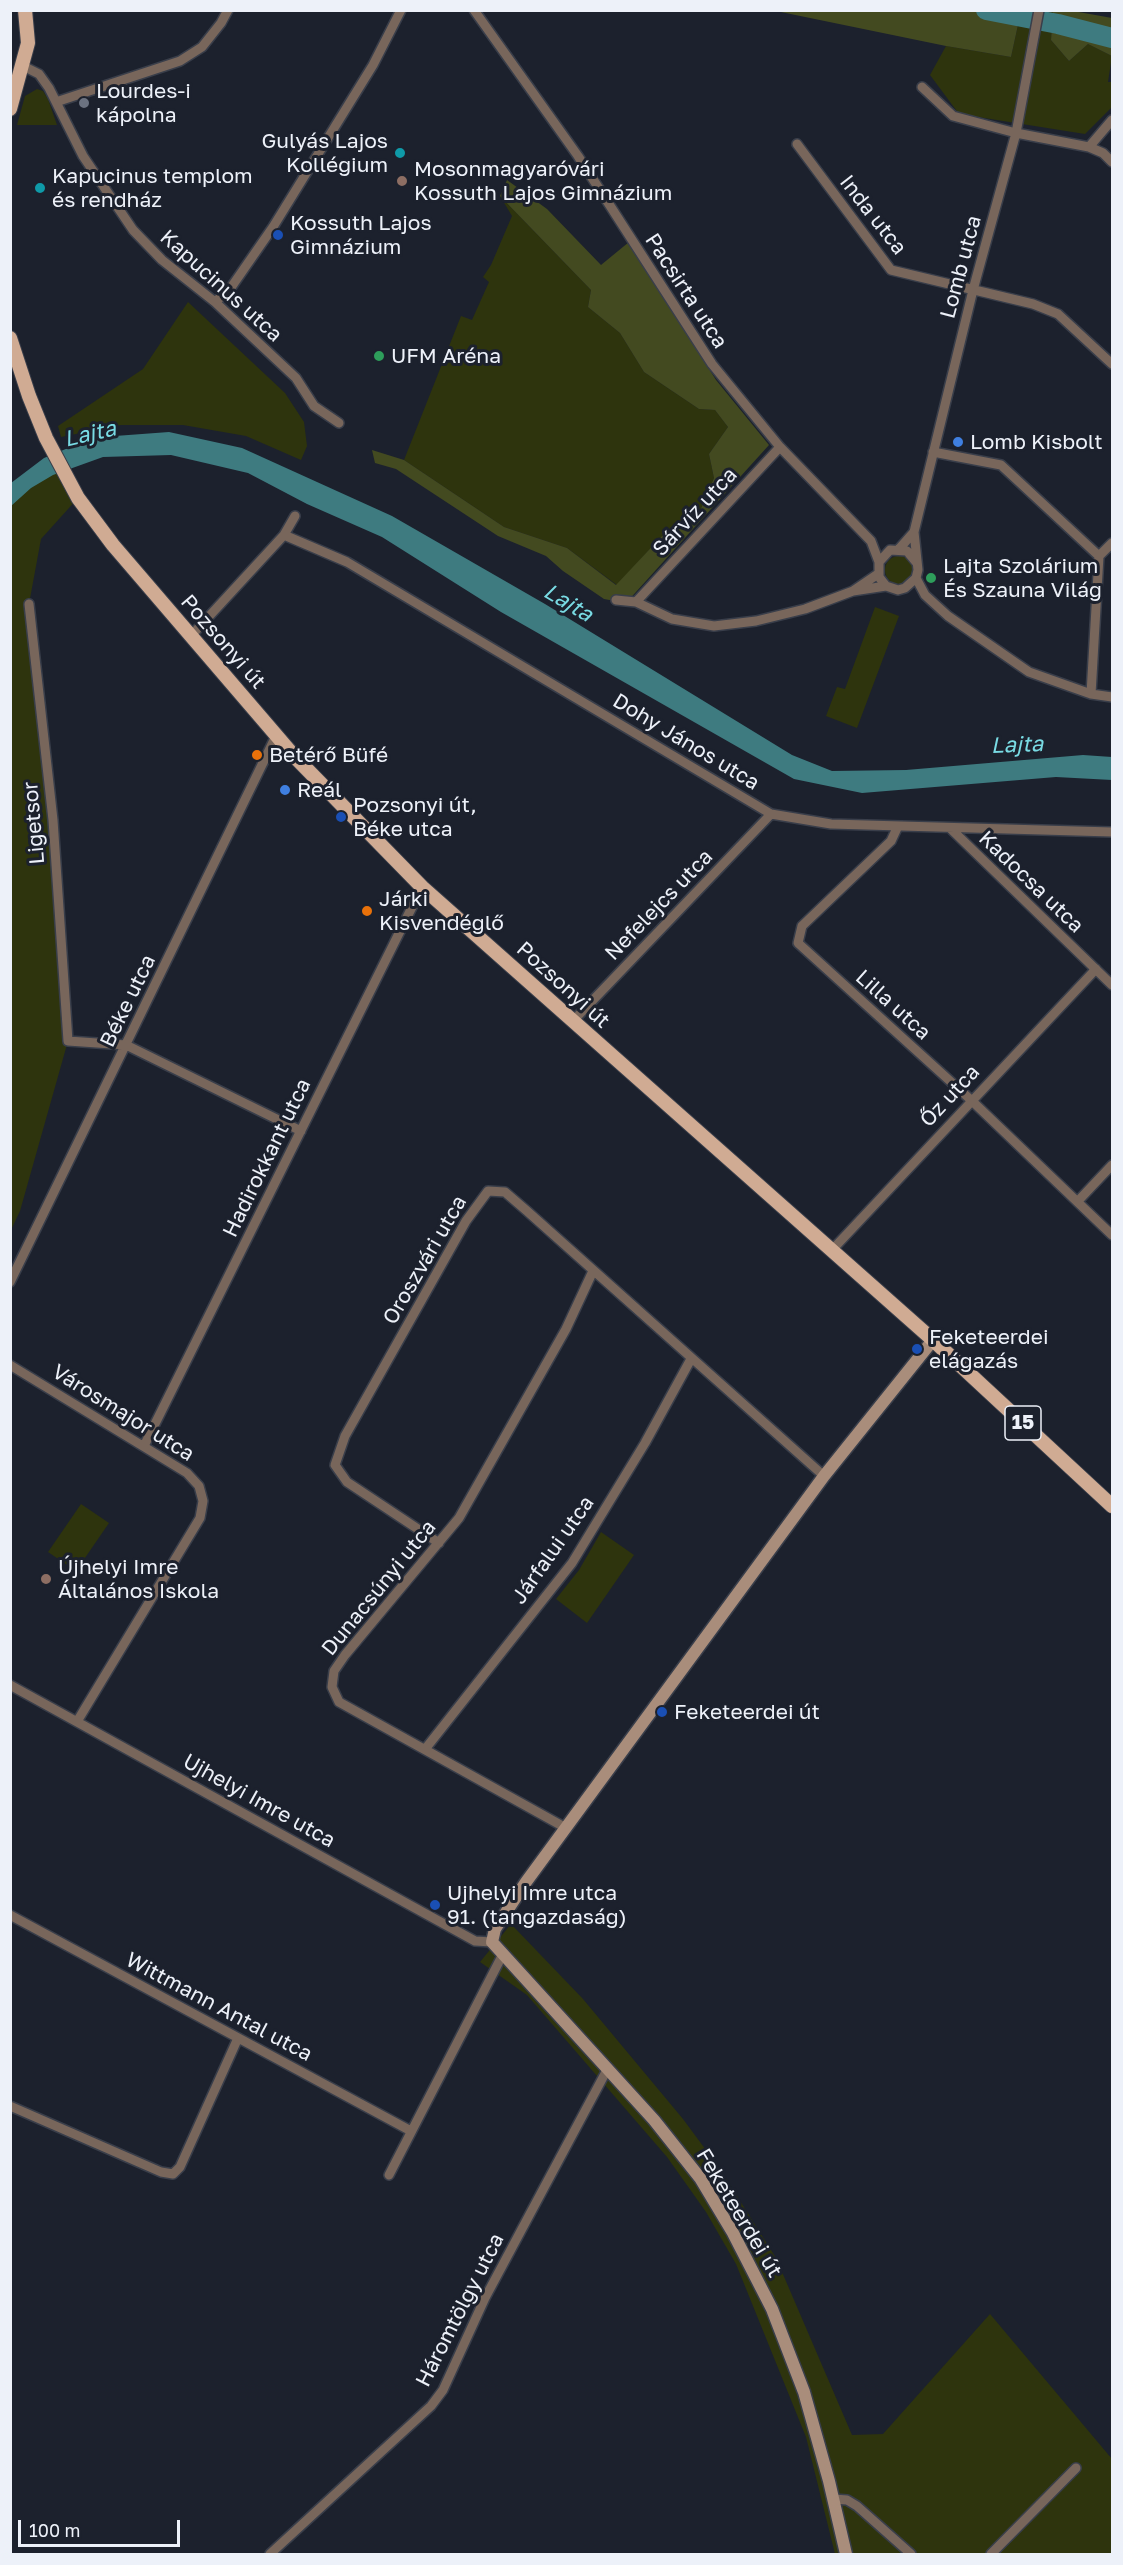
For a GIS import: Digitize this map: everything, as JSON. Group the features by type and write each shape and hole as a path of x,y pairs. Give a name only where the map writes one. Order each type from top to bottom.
{"main road":[{"path":"10,109 28,43 25,10"},
{"name":"Pozsonyi út","path":"10,338 28,396 68,482 113,545 276,736 422,887 933,1340 1113,1506"},
{"path":"492,1942 495,1929 566,1828 824,1476 933,1340"},
{"name":"Feketeerdei út","path":"492,1942 654,2120 700,2178 754,2272 804,2392 834,2499 846,2554"}],"street":[{"path":"56,102 180,61 202,47 222,23 228,10"},
{"path":"215,302 230,289 273,227 373,65 400,10"},
{"name":"Pacsirta utca","path":"474,10 578,156 712,364 780,447 871,542"},
{"name":"Lomb utca","path":"914,532 973,290 1016,133 1039,10"},
{"name":"Kapucinus utca","path":"23,66 39,74 83,156 123,218 162,260 215,302 296,378 314,406 339,423"},
{"path":"922,87 953,116 1016,133 1089,147 1103,153 1113,162"},
{"path":"1089,147 1113,120"},
{"name":"Inda utca","path":"797,144 891,270 1033,304 1058,314 1113,364"},
{"name":"Sárvíz utca","path":"636,602 780,447"},
{"path":"933,452 1001,465 1099,556"},
{"path":"190,637 284,535 295,516"},
{"path":"879,562 914,532"},
{"path":"914,532 916,578 925,595 948,616 1029,672 1091,694 1113,697"},
{"name":"Dohy János utca","path":"284,535 346,562 771,814 831,824 1113,832"},
{"path":"871,542 895,550 907,551 917,562"},
{"path":"871,542 879,562 878,574 886,586"},
{"path":"1091,694 1099,556 1113,543"},
{"path":"853,591 878,574"},
{"path":"616,600 636,602 672,619 714,626 756,621 805,609 853,591 886,586 898,590 905,588 916,578"},
{"path":"905,588 925,595"},
{"name":"Ligetsor","path":"29,604 53,820 68,1041 126,1045"},
{"name":"Béke utca","path":"10,1282 276,736"},
{"name":"Nefelejcs utca","path":"573,1021 771,814"},
{"name":"Lilla utca","path":"898,826 891,841 802,926 798,943 971,1100 1113,1235"},
{"name":"Kadocsa utca","path":"951,829 1113,985"},
{"name":"Hadirokkant utca","path":"144,1446 422,887"},
{"name":"Őz utca","path":"832,1250 1096,969"},
{"path":"126,1045 301,1131"},
{"path":"1078,1201 1113,1166"},
{"name":"Oroszvári utca","path":"439,1543 346,1482 335,1465 345,1436 466,1221 488,1191 505,1192 824,1476"},
{"name":"Dunacsúnyi utca","path":"566,1828 426,1748 339,1702 332,1688 334,1671 345,1655 459,1518 566,1329 592,1271"},
{"name":"Járfalui utca","path":"426,1748 572,1563 645,1443 691,1359"},
{"name":"Városmajor utca","path":"10,1365 187,1473 199,1485 203,1501 200,1518 78,1720"},
{"name":"Ujhelyi Imre utca","path":"10,1685 78,1720 475,1941 492,1942"},
{"name":"Wittmann Antal utca","path":"10,1914 411,2131"},
{"path":"389,2175 503,1954"},
{"path":"10,2106 161,2172 173,2174 180,2167 238,2038"},
{"name":"Háromtölgy utca","path":"270,2554 432,2406 444,2390 485,2298 608,2068"},
{"path":"991,2554 1076,2468"},
{"path":"834,2499 847,2500 857,2506 911,2554"}],"shaded area":[{"path":"1053,10 1112,18 1112,56 1088,44 1069,61 1051,40"},
{"path":"776,11 1021,11 1011,57"},
{"path":"1021,11 1053,11 1051,40 1069,61 1088,44 1112,56 1108,82 1112,82 1112,107 1085,134 959,114 930,75 946,46 1011,57"},
{"path":"37,89 43,91 48,99 57,125 17,125 25,96"},
{"path":"507,180 547,209 601,265 629,242 716,380 769,445 626,603 604,599 563,571 546,556 498,536 396,469 375,463 372,450 404,460 504,527 567,548 616,585 662,536 697,518 714,478 709,454 728,427 715,410 699,409 644,372 620,333 588,307 591,290 500,196"},
{"path":"500,196 591,290 588,307 620,333 644,372 699,409 715,410 728,427 709,454 714,478 697,518 662,536 617,585 567,548 504,527 404,460 461,316 472,320 489,282 483,277 491,265 512,216"},
{"path":"188,302 285,393 304,422 307,446 301,460 246,436 183,425 121,425 61,437 58,426 143,369"},
{"name":"Lajta","path":"169,432 242,448 392,516 545,604 792,755 832,771 906,770 1083,755 1112,757 1112,780 1056,777 862,793 794,779 501,612 382,537 307,504 248,473 171,455 103,457 53,475 31,488 11,506 11,483 44,458 73,446 115,436"},
{"path":"61,464 78,498 41,539 29,604 55,845 68,1041 20,1211 11,1230 11,496"},
{"path":"899,556 909,560 913,570 909,580 899,584 889,580 885,570 889,560"},
{"path":"875,607 899,616 857,728 826,716 837,687 845,689"},
{"path":"81,1504 109,1523 76,1571 48,1552"},
{"path":"601,1532 634,1555 587,1623 556,1599 579,1570"},
{"path":"511,1924 583,1999 683,2119 720,2169 776,2258 852,2435 883,2434 990,2314 1112,2459 1112,2554 835,2554 806,2437 736,2264 706,2212 667,2157 527,1995 480,1962"}],"waterway":[{"path":"986,10 1058,24 1112,38"}],"place":[{"name":"Lourdes-i kápolna","path":"84,103"},
{"name":"Gulyás Lajos Kollégium","path":"400,153"},
{"name":"Mosonmagyaróvári Kossuth Lajos Gimnázium","path":"402,181"},
{"name":"Kapucinus templom és rendház","path":"40,188"},
{"name":"Kossuth Lajos Gimnázium","path":"278,235"},
{"name":"UFM Aréna","path":"379,356"},
{"name":"Lomb Kisbolt","path":"958,442"},
{"name":"Lajta Szolárium És Szauna Világ","path":"931,578"},
{"name":"Betérő Büfé","path":"257,755"},
{"name":"Reál","path":"285,790"},
{"name":"Pozsonyi út, Béke utca","path":"341,817"},
{"name":"Járki Kisvendéglő","path":"367,911"},
{"name":"Feketeerdei elágazás","path":"917,1349"},
{"name":"Újhelyi Imre Általános Iskola","path":"46,1579"},
{"name":"Feketeerdei út","path":"662,1712"},
{"name":"Ujhelyi Imre utca 91. (tangazdaság)","path":"435,1905"}]}
